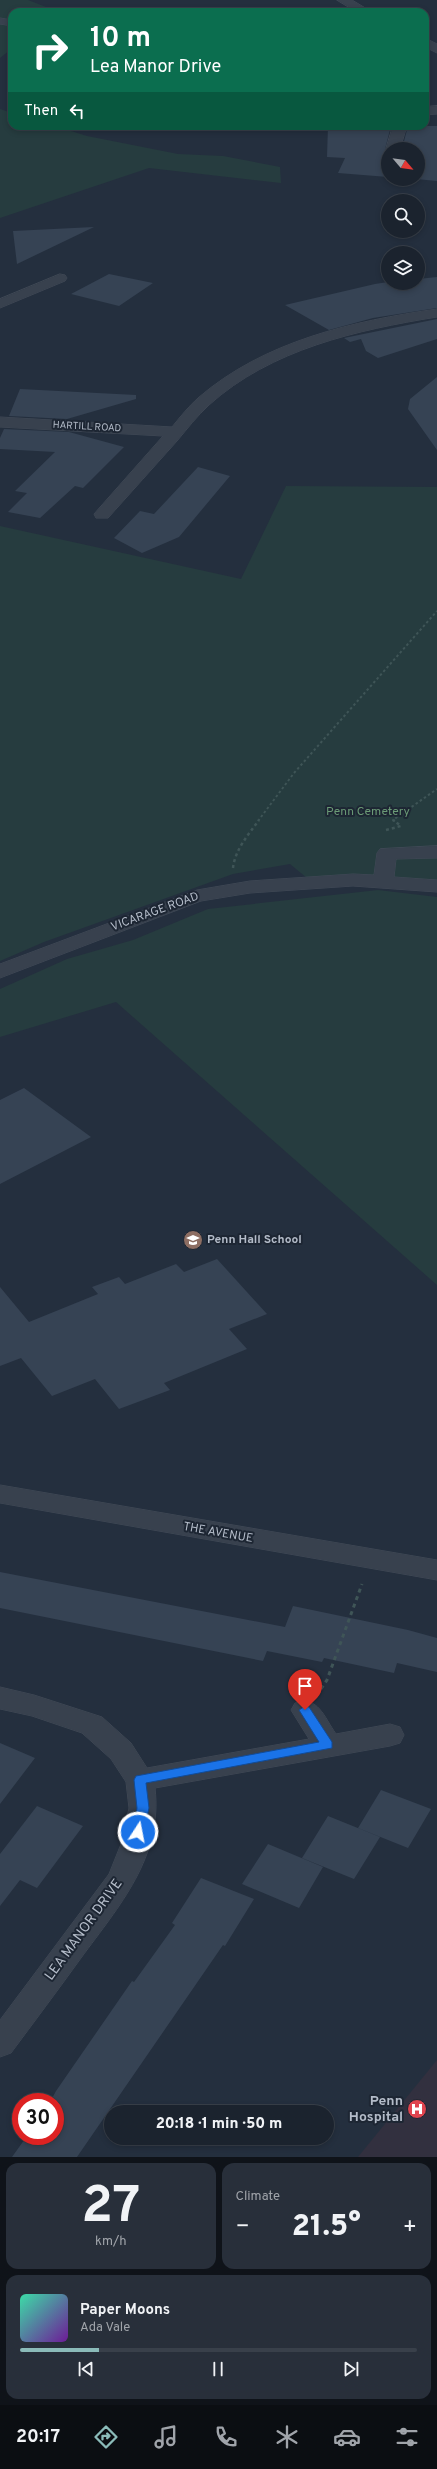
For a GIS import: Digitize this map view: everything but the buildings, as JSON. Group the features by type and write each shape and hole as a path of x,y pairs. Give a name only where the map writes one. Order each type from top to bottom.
{"street":[{"path":"343,0 358,8"},
{"path":"395,142 399,130"},
{"path":"0,304 60,278"},
{"path":"102,514 156,456 174,432 220,387 272,358 338,333 392,320 437,313"},
{"name":"HARTILL ROAD","path":"0,422 174,432"},
{"path":"383,882 388,853 437,852"},
{"name":"VICARAGE ROAD","path":"0,972 62,946 197,896 250,887 353,880 437,886"},
{"name":"THE AVENUE","path":"0,1494 437,1570"},
{"name":"LEA MANOR DRIVE","path":"0,1698 34,1706 92,1724 121,1751 140,1780 143,1808 136,1844 122,1880 0,2044"},
{"path":"305,1710 328,1745"},
{"path":"140,1780 390,1735"}],"path":[{"path":"250,887 233,868 234,858 244,840 294,773 437,612"},
{"path":"388,853 370,834 400,826 394,820 437,789"},
{"path":"305,1710 327,1680 371,1559"}],"shaded area":[{"name":"Penn Hospital","path":"437,2060 437,2157 358,2157"}],"green space":[{"path":"0,0 28,0 49,8 8,8 8,52 0,58"},
{"path":"0,109 8,112 8,130 68,130 87,136 178,154 223,156 280,167 281,183 149,168 0,218"},
{"name":"Penn Cemetery","path":"286,486 437,487 437,884 307,878 290,864 233,874 44,942 0,961 0,526 241,579"},
{"path":"378,890 437,897 437,1285 116,1002 0,1037 0,989 67,959 133,940 208,909"}],"place":[{"name":"Penn Hall School","path":"193,1240"},
{"name":"Penn Hospital","path":"417,2109"}],"route":[{"path":"138,1832 143,1808 140,1780 328,1745 305,1710"}]}
